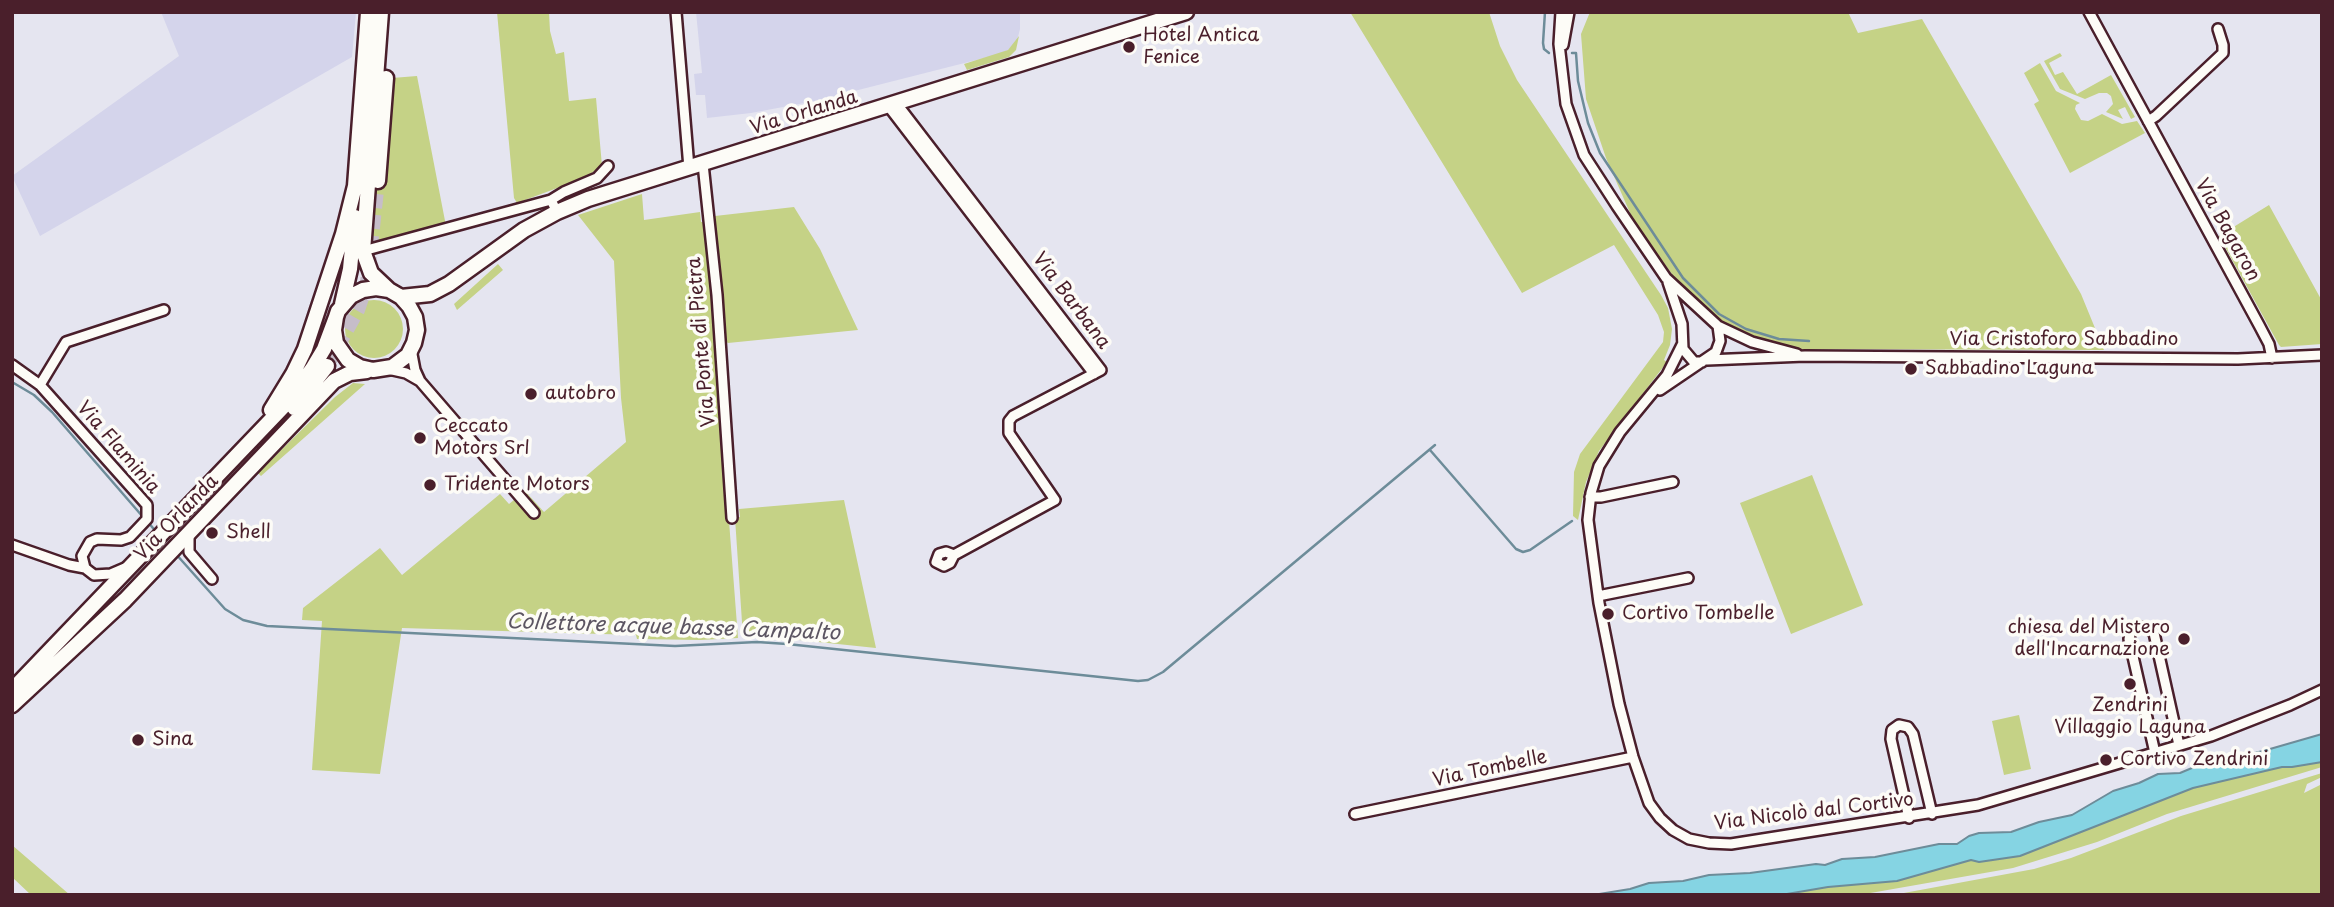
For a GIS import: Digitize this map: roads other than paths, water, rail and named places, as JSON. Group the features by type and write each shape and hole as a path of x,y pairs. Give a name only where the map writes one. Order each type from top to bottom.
{"main road":[{"path":"368,12 350,269 335,336 343,355 354,364 379,370 403,360 416,336 412,311 371,273 363,251 381,12"},
{"path":"378,181 391,12"},
{"name":"Via Orlanda","path":"395,293 430,294 449,284 554,206 696,166 1186,12"},
{"path":"247,442 275,405 305,349 343,234 355,186"},
{"name":"Via Orlanda","path":"416,323 422,311 449,284"},
{"path":"247,442 286,404 303,382 324,349 339,311 351,296 376,288 395,293"},
{"path":"177,537 292,411 327,366"},
{"name":"Via Orlanda","path":"12,705 84,639 158,552 177,537 334,381 354,372 379,370"},
{"name":"Via Orlanda","path":"177,537 247,442"},
{"name":"Via Orlanda","path":"12,690 139,556 158,552"}],"street":[{"name":"Via Ponte di Pietra","path":"676,12 696,166 717,295 732,518"},
{"name":"Via Cristoforo Sabbadino","path":"1561,12 1559,44 1566,104 1584,155 1666,278 1718,326 1752,342 1805,356"},
{"name":"Via Cristoforo Sabbadino","path":"1560,57 1569,12"},
{"name":"Via Bagaron","path":"2089,12 2259,325 2269,344 2272,358"},
{"path":"2148,121 2220,56 2224,48 2218,29"},
{"name":"Via Barbana","path":"893,105 1094,374 1013,416 1009,421 1009,433 1055,500 954,555"},
{"path":"363,251 513,210 554,206 564,192 597,178 608,166"},
{"name":"Via Cristoforo Sabbadino","path":"1666,278 1682,324 1682,345"},
{"path":"40,386 66,342 164,310"},
{"path":"1682,324 1685,318 1692,314 1704,315"},
{"path":"1682,345 1692,360 1704,361 1716,352 1720,345 1718,326"},
{"name":"Via Nicolò dal Cortivo","path":"1682,345 1667,375 1620,432 1594,478 1588,534 1612,672 1633,757 1648,803 1673,830 1699,841 1731,844 1978,805 2179,746 2251,721 2322,690"},
{"path":"411,349 420,382"},
{"name":"Via Cristoforo Sabbadino","path":"1704,361 1805,356 2272,358 2322,355"},
{"name":"Via Nicolò dal Cortivo","path":"1648,400 1704,361"},
{"name":"Via Flaminia","path":"12,365 40,386 148,505 147,519 131,537 121,540 97,539 90,542 82,556 85,569"},
{"path":"379,370 406,373 420,382 534,513"},
{"path":"1590,497 1672,482"},
{"path":"177,537 212,579"},
{"path":"12,545 85,569 94,575 97,581 99,598"},
{"path":"94,575 122,570 139,556"},
{"path":"1598,596 1688,578"},
{"path":"2155,753 2129,639 2131,631 2139,627 2148,628 2154,633 2179,746"},
{"path":"1909,818 1891,739 1892,730 1899,725 1908,727 1913,734 1931,814"},
{"name":"Via Tombelle","path":"1355,814 1633,757"}],"water":[{"path":"2322,734 2322,762 2282,767 2193,788 2020,856 1979,862 1971,860 1897,881 1828,887 1781,895 1593,895 1649,883 1825,865 1842,859 1875,857 1939,844 1957,844 1979,833 2011,832 2039,822 2072,815 2113,791 2158,774 2180,773 2199,765"}],"waterway":[{"path":"1545,12 1543,43 1544,49 1549,53"},
{"path":"1572,53 1576,53 1578,81 1588,123 1600,153 1683,278 1719,314 1746,329 1779,339 1809,341"},
{"name":"Collettore acque basse Campalto","path":"12,382 34,395 52,412 143,517"},
{"name":"Collettore acque basse Campalto","path":"175,553 225,609 243,620 267,626 675,646 757,642 1138,681 1148,680 1163,672 1435,445"},
{"path":"1430,450 1516,549 1523,552 1530,550 1572,521"},
{"name":"Collettore acque basse Campalto","path":"148,522 157,533"}],"tunnel":[{"path":"327,366 358,310 367,283 378,181"}],"place":[{"name":"Hotel Antica Fenice","path":"1129,47"},
{"name":"Sabbadino Laguna","path":"1911,369"},
{"name":"autobro","path":"531,394"},
{"name":"Ceccato Motors Srl","path":"420,438"},
{"name":"Tridente Motors","path":"430,485"},
{"name":"Shell","path":"212,533"},
{"name":"Cortivo Tombelle","path":"1608,614"},
{"name":"chiesa del Mistero dell'Incarnazione","path":"2184,639"},
{"name":"Zendrini Villaggio Laguna","path":"2130,684"},
{"name":"Sina","path":"138,740"},
{"name":"Cortivo Zendrini","path":"2106,760"}]}
